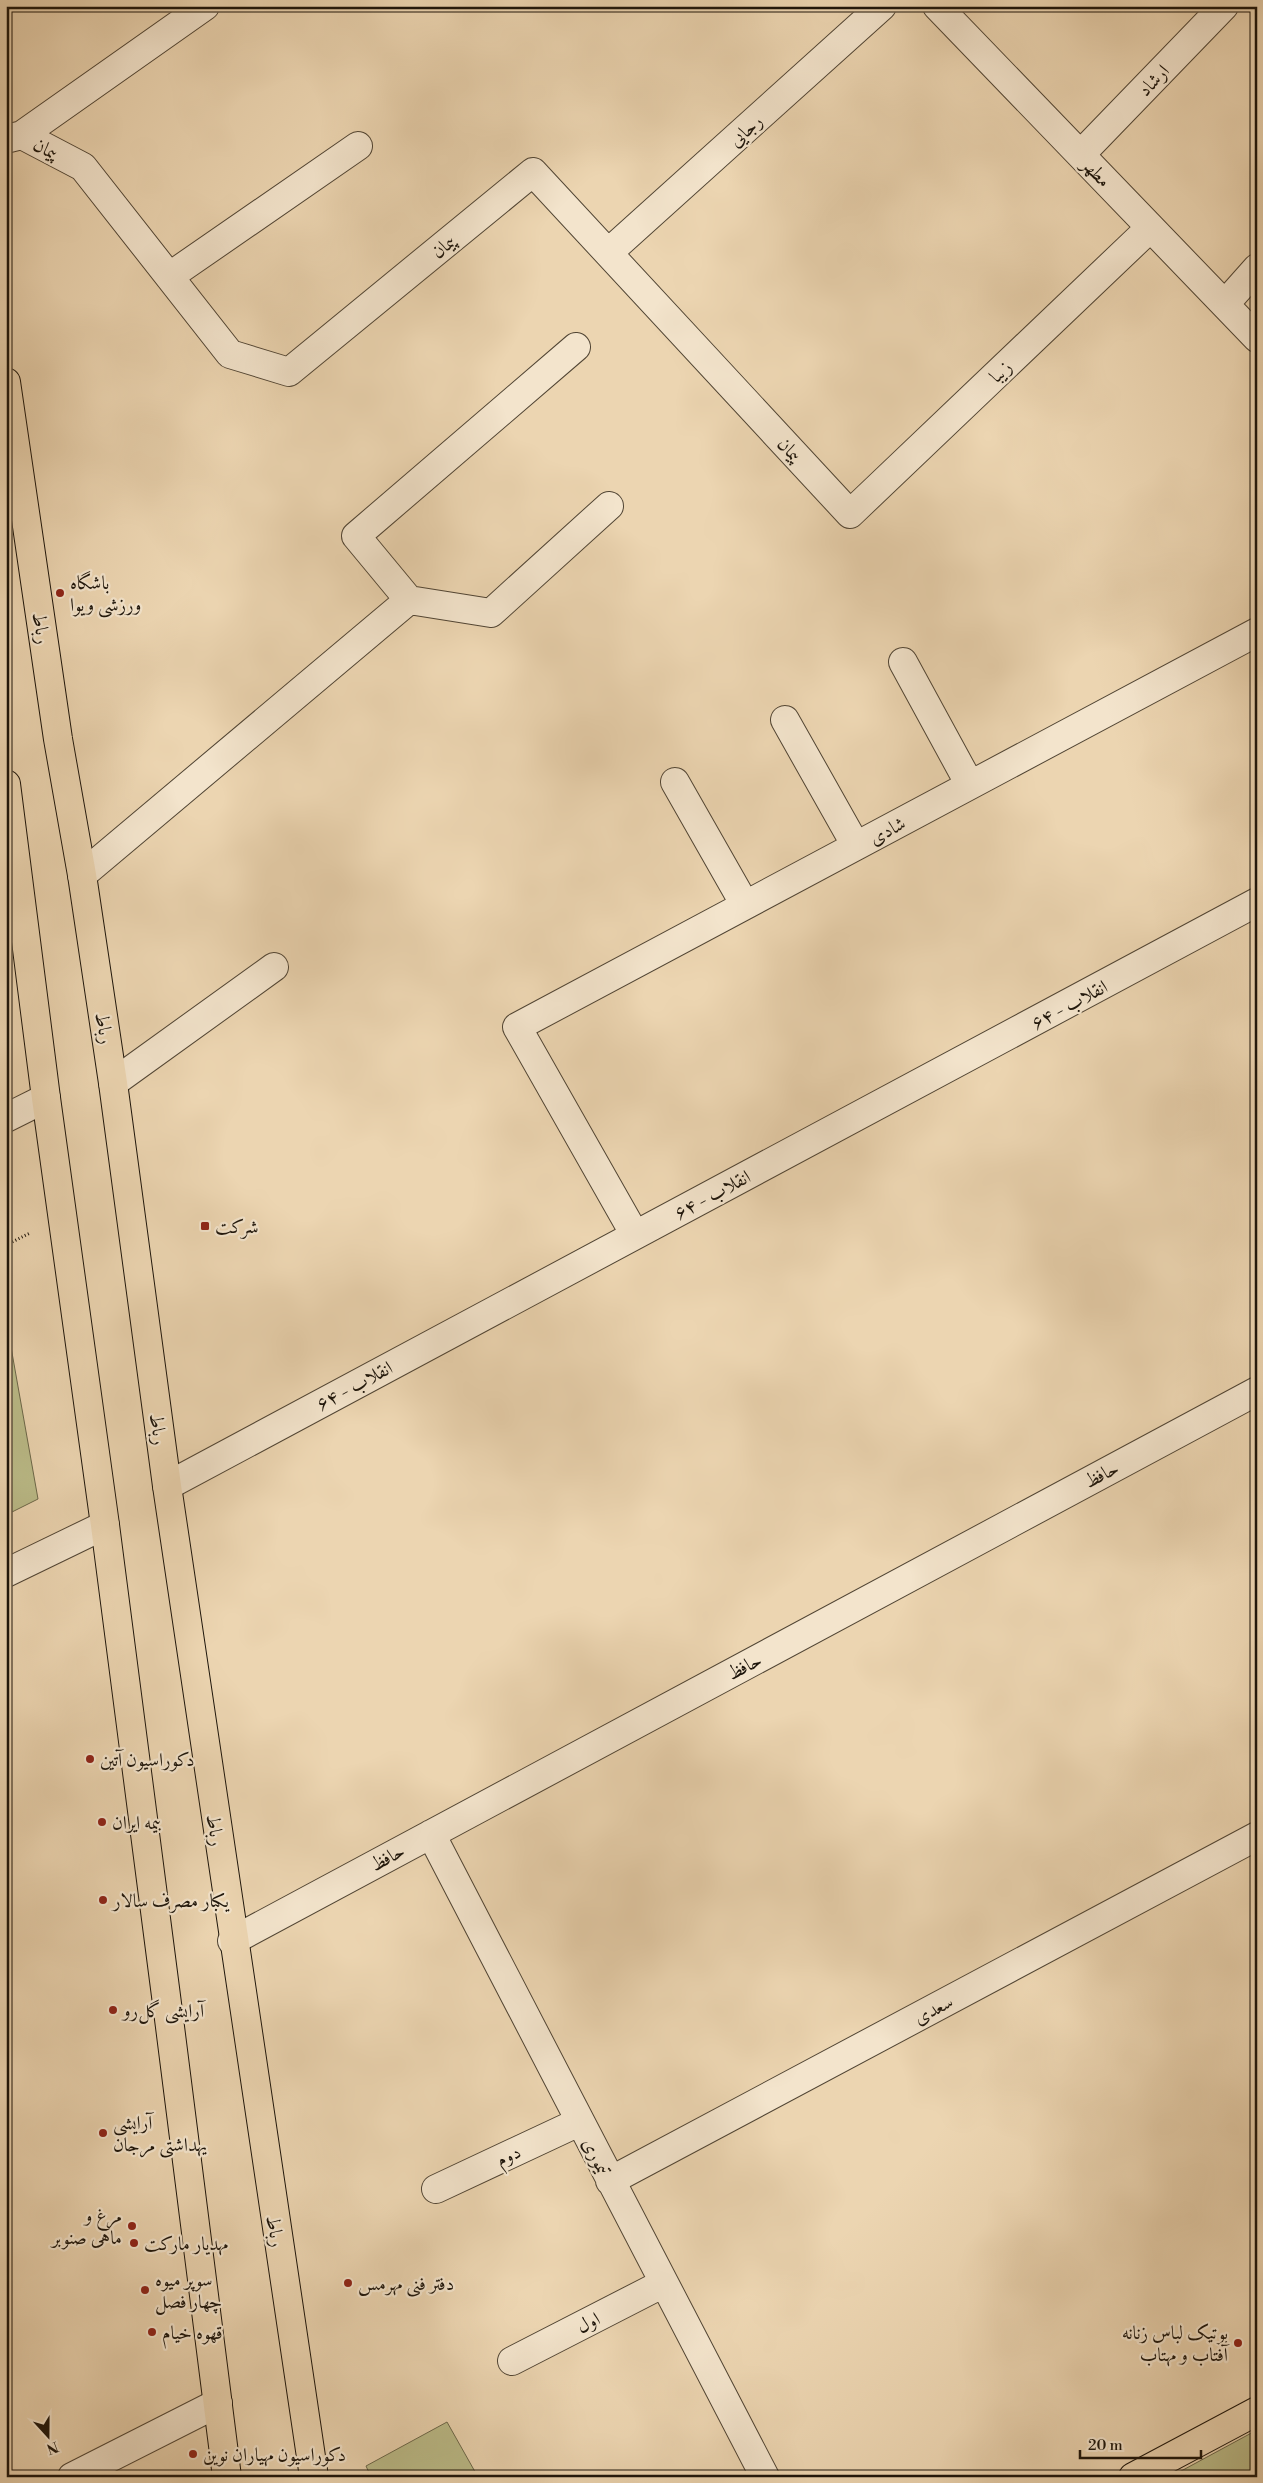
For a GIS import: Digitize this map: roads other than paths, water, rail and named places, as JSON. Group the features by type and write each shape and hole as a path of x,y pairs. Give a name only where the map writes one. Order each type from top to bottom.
{"main road":[{"name":"رباط","path":"6,382 58,739 82,875 113,1083 167,1486 232,1941 314,2477"},
{"path":"6,784 11,849 105,1525 227,2477"},
{"path":"1133,2477 1257,2411"}],"street":[{"path":"14,137 205,6"},
{"name":"رجایی","path":"608,253 882,6"},
{"name":"مطهر","path":"937,6 1257,338"},
{"name":"ارشاد","path":"1081,154 1224,6"},
{"name":"پیمان","path":"14,137 83,167 230,354 289,372 533,172 850,514"},
{"path":"170,276 358,146"},
{"name":"زیبا","path":"850,514 1150,228"},
{"path":"1225,304 1257,268"},
{"path":"576,347 356,536 409,600 491,612 609,506"},
{"path":"82,875 409,600"},
{"name":"شادی","path":"635,1234 517,1027 1257,632"},
{"path":"903,662 970,785"},
{"path":"785,720 856,846"},
{"path":"676,782 745,905"},
{"name":"انقلاب - ۶۴","path":"167,1486 1257,902"},
{"path":"113,1083 274,967"},
{"path":"6,1118 46,1098"},
{"name":"حافظ","path":"232,1941 1257,1391"},
{"path":"6,1573 105,1525"},
{"name":"تیموری","path":"431,1834 765,2477"},
{"name":"سعدی","path":"610,2181 1257,1836"},
{"name":"دوم","path":"436,2189 579,2122"},
{"name":"اول","path":"512,2361 664,2283"},
{"path":"72,2477 218,2403"}],"place":[{"name":"باشگاه ورزشی ویوا","path":"60,593"},
{"name":"شرکت","path":"205,1226"},
{"name":"دکوراسیون آتین","path":"90,1759"},
{"name":"بیمه ایران","path":"102,1822"},
{"name":"یکبار مصرف سالار","path":"103,1900"},
{"name":"آرایشی گل‌رو","path":"113,2010"},
{"name":"آرایشی یهداشتی مرجان","path":"103,2133"},
{"name":"مرغ و ماهی صنوبر","path":"132,2226"},
{"name":"مهدیار مارکت","path":"134,2243"},
{"name":"دفتر فنی مهرمس","path":"348,2283"},
{"name":"سوپر میوه چهار فصل","path":"145,2290"},
{"name":"قهوه خیام","path":"152,2332"},
{"name":"بوتیک لباس زنانه آفتاب و مهتاب","path":"1238,2343"},
{"name":"دکوراسیون مهیاران نوین","path":"193,2454"}]}
